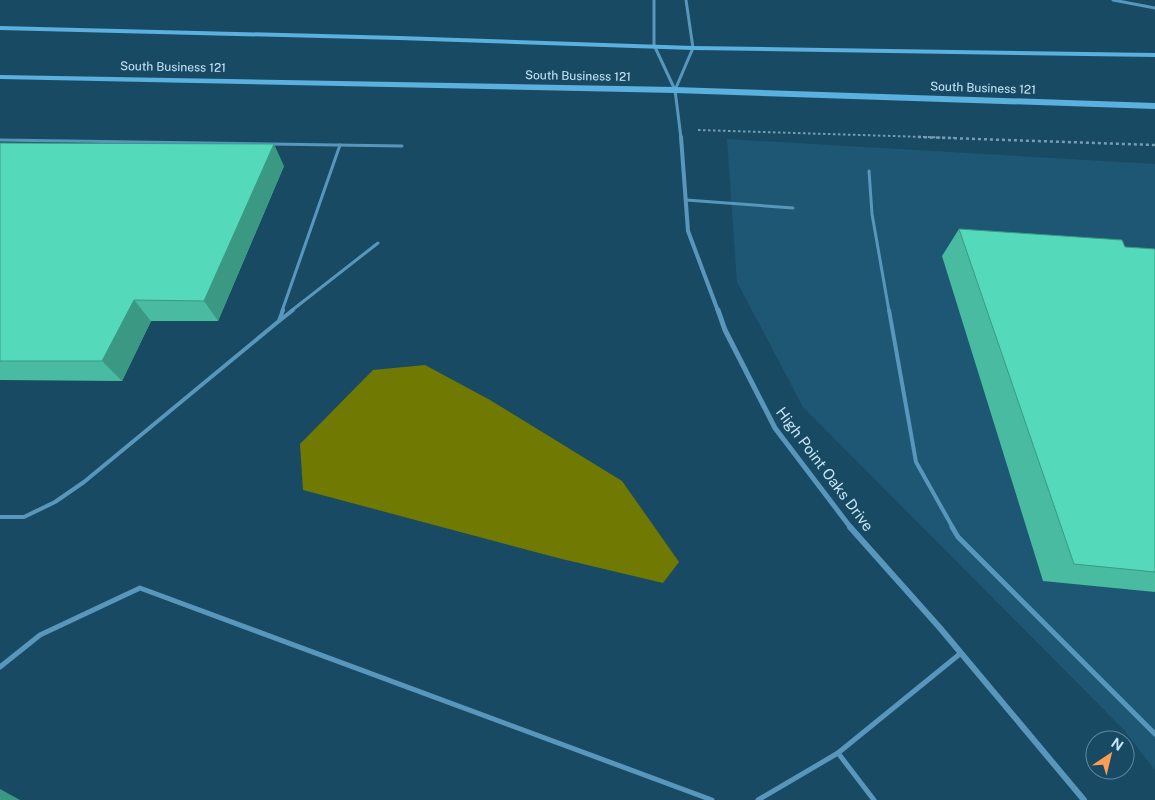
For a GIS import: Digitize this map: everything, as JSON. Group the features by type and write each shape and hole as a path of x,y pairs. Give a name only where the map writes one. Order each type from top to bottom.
{"main road":[{"path":"0,28 654,45 693,48 1155,55"},
{"name":"South Business 121","path":"0,77 675,90 1155,106"},
{"path":"1007,101 1033,108 1084,108 1155,113"}],"street":[{"name":"High Point Oaks Drive","path":"654,0 654,45 675,90 681,129 688,231 725,330 775,428 846,522 961,653 1084,800"},
{"path":"675,90 693,48 686,0"},
{"path":"1113,0 1155,8"}],"lane":[{"path":"0,140 402,146"},
{"path":"279,322 340,145"},
{"path":"869,172 872,214 916,462 958,537 1155,734"},
{"path":"686,200 793,208"},
{"path":"0,517 24,517 55,502 84,482 279,322 378,244"},
{"path":"0,667 40,635 140,588 712,800"},
{"path":"758,800 838,753 961,653"},
{"path":"838,753 874,800"}],"path":[{"path":"681,129 1155,145"}],"shaded area":[{"path":"727,139 1155,164 1155,770 1135,745 1135,730 1124,730 803,407 737,282"},
{"path":"425,365 490,400 622,481 679,562 663,583 558,558 303,490 300,444 373,370"}],"building":[{"path":"0,143 274,144 204,301 134,300 102,361 0,361"},
{"path":"959,229 1122,240 1125,247 1155,249 1155,572 1074,564"}]}
